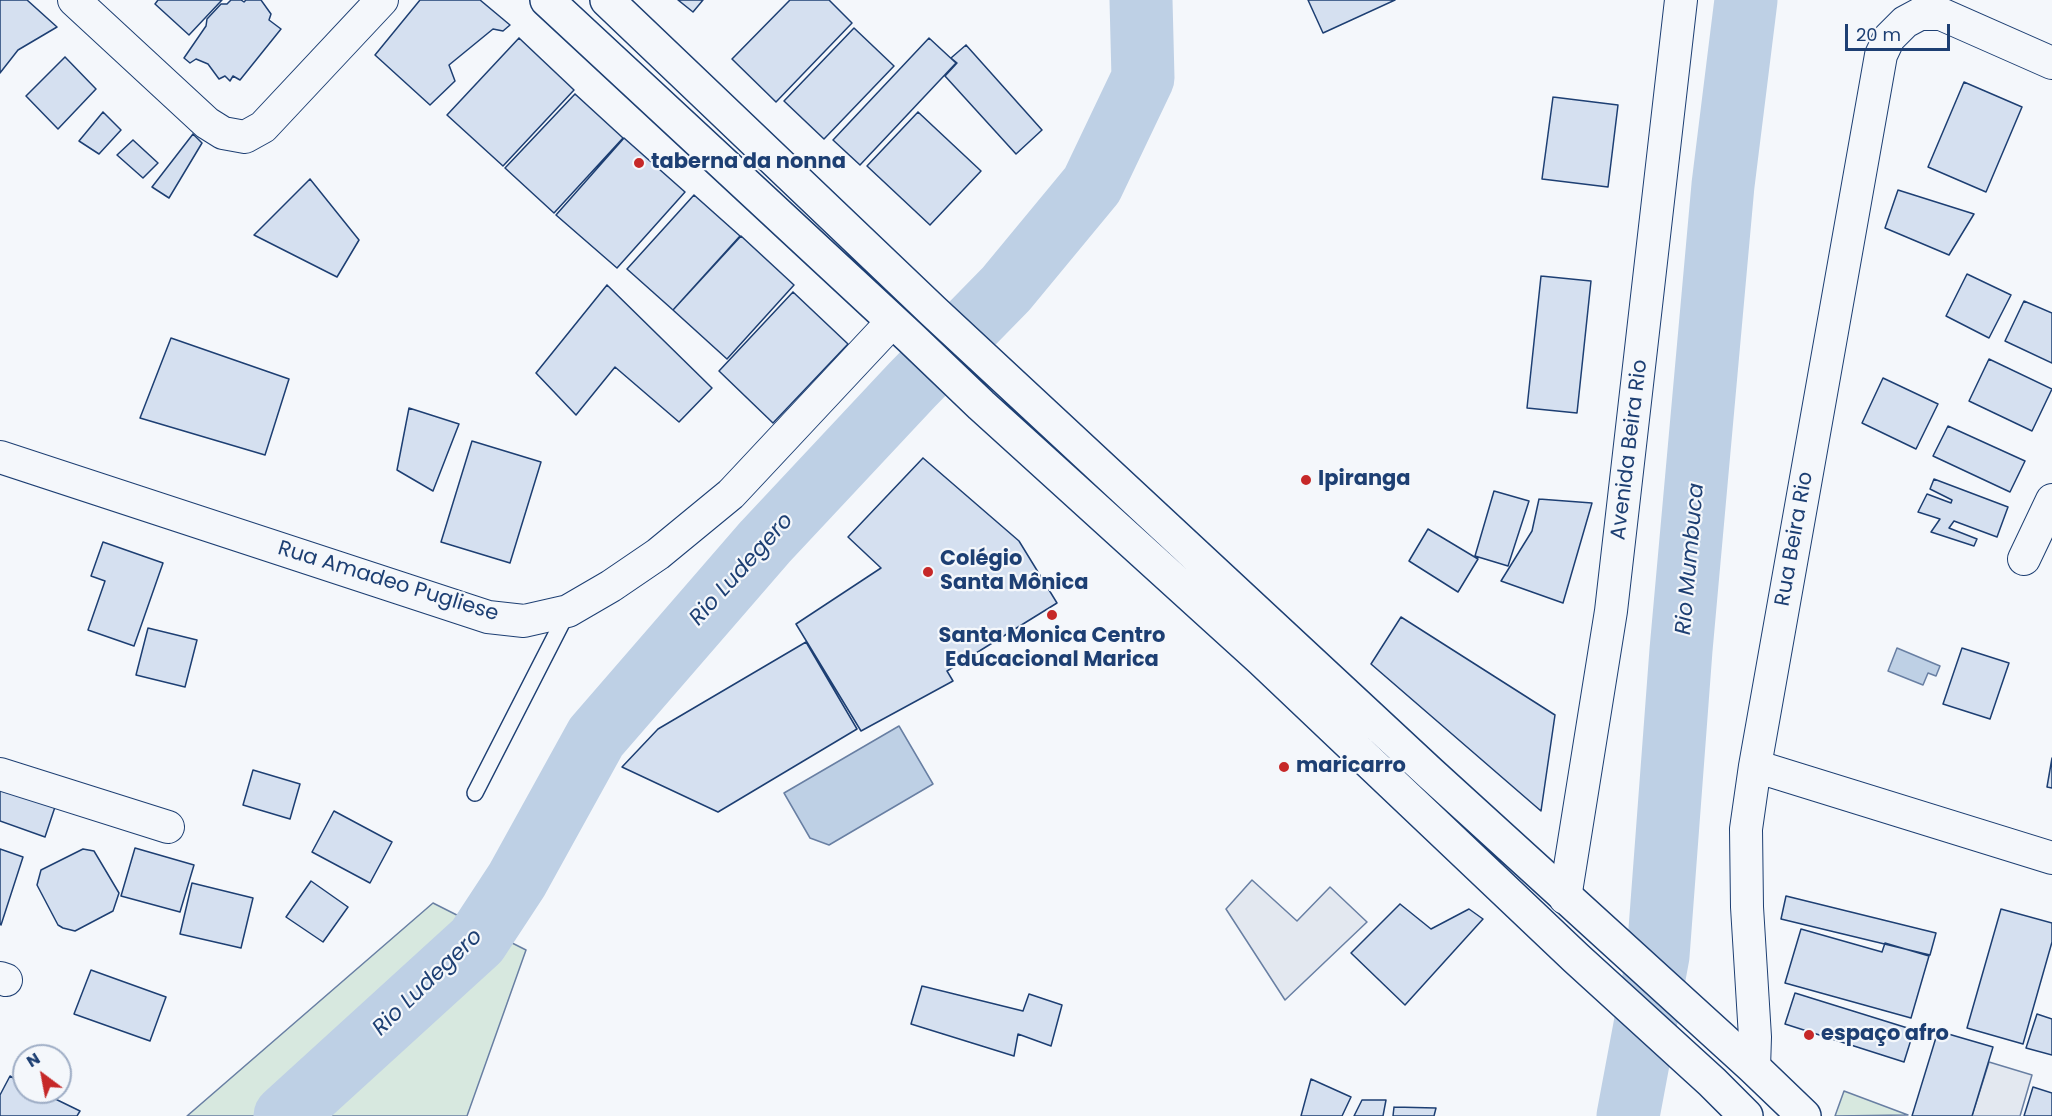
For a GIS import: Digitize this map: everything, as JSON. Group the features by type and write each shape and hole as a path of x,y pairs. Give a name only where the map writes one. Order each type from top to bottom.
{"main road":[{"path":"547,0 981,405 1253,652 1746,1116"},
{"path":"607,0 933,311 1804,1116"}],"street":[{"path":"74,0 207,123 223,133 245,137 263,127 382,0"},
{"name":"Avenida Beira Rio","path":"1566,898 1611,611 1681,0"},
{"name":"Rua Beira Rio","path":"1754,1068 1755,1036 1747,908 1746,829 1755,766 1881,56 1889,38 1905,22 1920,14 1941,14 2052,63"},
{"name":"Rua Amadeo Pugliese","path":"0,457 488,617 524,621 568,611 611,586 658,554 731,494 901,329"},
{"path":"2024,559 2052,500"},
{"path":"1755,766 2052,858"},
{"path":"0,774 168,827"}],"lane":[{"path":"475,793 568,611"}],"shaded area":[{"path":"1252,880 1297,921 1330,887 1367,922 1285,1000 1226,909"},
{"path":"433,903 526,950 467,1116 187,1116"},
{"path":"1989,1062 2032,1075 2020,1116 1972,1116"},
{"path":"1844,1091 1908,1115 1835,1116"}],"water":[{"path":"1897,648 1940,666 1936,676 1928,673 1923,685 1888,671"},
{"path":"899,726 933,784 829,845 810,838 784,793"}],"building":[{"path":"0,0 27,0 57,27 18,50 0,73"},
{"path":"158,0 222,0 189,35 155,4"},
{"path":"231,0 244,2 261,0 271,14 269,20 281,29 240,80 233,76 230,81 225,76 219,79 208,64 196,59 190,63 184,58 206,26 207,19 221,4 227,4"},
{"path":"420,0 480,0 510,25 503,31 493,29 449,65 455,81 430,105 375,55"},
{"path":"678,0 703,0 693,12"},
{"path":"790,0 829,0 852,23 776,102 732,59"},
{"path":"1308,0 1395,0 1323,33"},
{"path":"854,28 894,66 824,139 784,101"},
{"path":"519,38 574,90 503,166 447,115"},
{"path":"929,38 956,63 860,165 833,140"},
{"path":"966,45 1042,130 1016,154 945,76 957,63 951,58"},
{"path":"65,57 96,89 58,129 26,96"},
{"path":"1964,82 2022,107 1986,192 1928,167"},
{"path":"575,94 623,138 554,213 505,168"},
{"path":"1553,97 1618,105 1608,187 1542,179"},
{"path":"103,112 121,130 99,154 79,141"},
{"path":"918,112 981,171 930,225 867,166"},
{"path":"193,134 202,143 169,198 152,187"},
{"path":"624,138 685,192 617,268 556,215"},
{"path":"133,140 158,163 143,178 117,155"},
{"path":"310,179 359,240 337,277 254,235"},
{"path":"1898,190 1974,214 1949,255 1885,228"},
{"path":"694,195 740,236 673,310 627,269"},
{"path":"741,236 794,285 727,359 673,310"},
{"path":"1967,274 2011,295 1989,338 1946,316"},
{"path":"1541,276 1591,281 1577,413 1527,408"},
{"path":"607,285 712,388 679,422 615,367 576,415 536,373"},
{"path":"793,292 848,344 773,423 719,371"},
{"path":"2024,301 2052,313 2052,363 2005,341"},
{"path":"171,338 289,379 265,455 140,418"},
{"path":"1989,359 2052,389 2032,431 1969,401"},
{"path":"1883,378 1938,404 1916,449 1862,423"},
{"path":"409,408 459,424 433,491 397,470"},
{"path":"1948,426 2025,461 2010,492 1933,456"},
{"path":"472,441 541,462 510,563 441,542"},
{"path":"923,458 1019,541 1057,603 947,671 953,681 861,731 796,624 881,568 848,537"},
{"path":"1934,479 2008,507 1997,537 1954,521 1949,528 1977,539 1974,546 1931,532 1940,519 1918,512 1927,494 1951,503 1952,500 1930,489"},
{"path":"1494,491 1529,501 1508,566 1475,556"},
{"path":"1539,499 1592,503 1563,603 1501,581 1532,531"},
{"path":"1428,529 1478,559 1458,592 1409,561"},
{"path":"103,542 163,563 134,646 88,630 105,581 91,576"},
{"path":"1401,617 1555,715 1541,811 1371,664"},
{"path":"148,628 197,640 185,687 136,675"},
{"path":"806,642 857,729 718,812 622,767 658,729"},
{"path":"1962,648 2009,663 1990,719 1943,704"},
{"path":"2052,758 2052,788 2047,787"},
{"path":"253,770 300,784 290,819 243,805"},
{"path":"0,785 56,804 45,837 0,821"},
{"path":"334,811 392,842 370,883 312,852"},
{"path":"135,848 194,865 180,912 121,896"},
{"path":"0,849 23,857 1,925 0,924"},
{"path":"83,849 94,851 119,893 113,911 75,931 58,925 37,885 41,870"},
{"path":"311,881 348,907 323,942 286,917"},
{"path":"192,883 253,898 241,948 180,934"},
{"path":"1786,896 1936,933 1930,955 1781,919"},
{"path":"1400,904 1431,929 1469,909 1483,919 1405,1005 1351,953"},
{"path":"2001,909 2052,923 2052,942 2023,1044 1967,1028"},
{"path":"1801,929 1882,952 1885,943 1929,956 1911,1018 1785,983"},
{"path":"91,970 166,997 150,1041 74,1014"},
{"path":"922,986 1023,1011 1029,994 1062,1005 1051,1046 1018,1034 1014,1056 911,1024"},
{"path":"1795,993 1914,1030 1904,1062 1785,1024"},
{"path":"2037,1014 2052,1019 2052,1055 2026,1048"},
{"path":"1938,1031 1993,1047 1972,1116 1912,1116"},
{"path":"10,1076 12,1077 12,1104 66,1104 80,1111 77,1116 0,1116 0,1095"},
{"path":"1311,1079 1351,1097 1342,1116 1301,1116"},
{"path":"2033,1087 2052,1093 2052,1116 2024,1116"},
{"path":"1362,1100 1386,1100 1383,1116 1354,1116"},
{"path":"1394,1107 1436,1108 1434,1116 1393,1116"}],"waterway":[{"name":"Rio Ludegero","path":"285,1116 477,941 517,880 596,737 765,542 912,385 1006,289 1092,185 1143,78 1141,0"},
{"name":"Rio Mumbuca","path":"1628,1116 1658,956 1681,650 1723,185 1746,0"}],"place":[{"name":"taberna da nonna","path":"639,163"},
{"name":"Ipiranga","path":"1306,480"},
{"name":"Colégio Santa Mônica","path":"928,572"},
{"name":"Santa Monica Centro Educacional Marica","path":"1052,615"},
{"name":"maricarro","path":"1284,767"},
{"name":"espaço afro","path":"1809,1035"}]}
